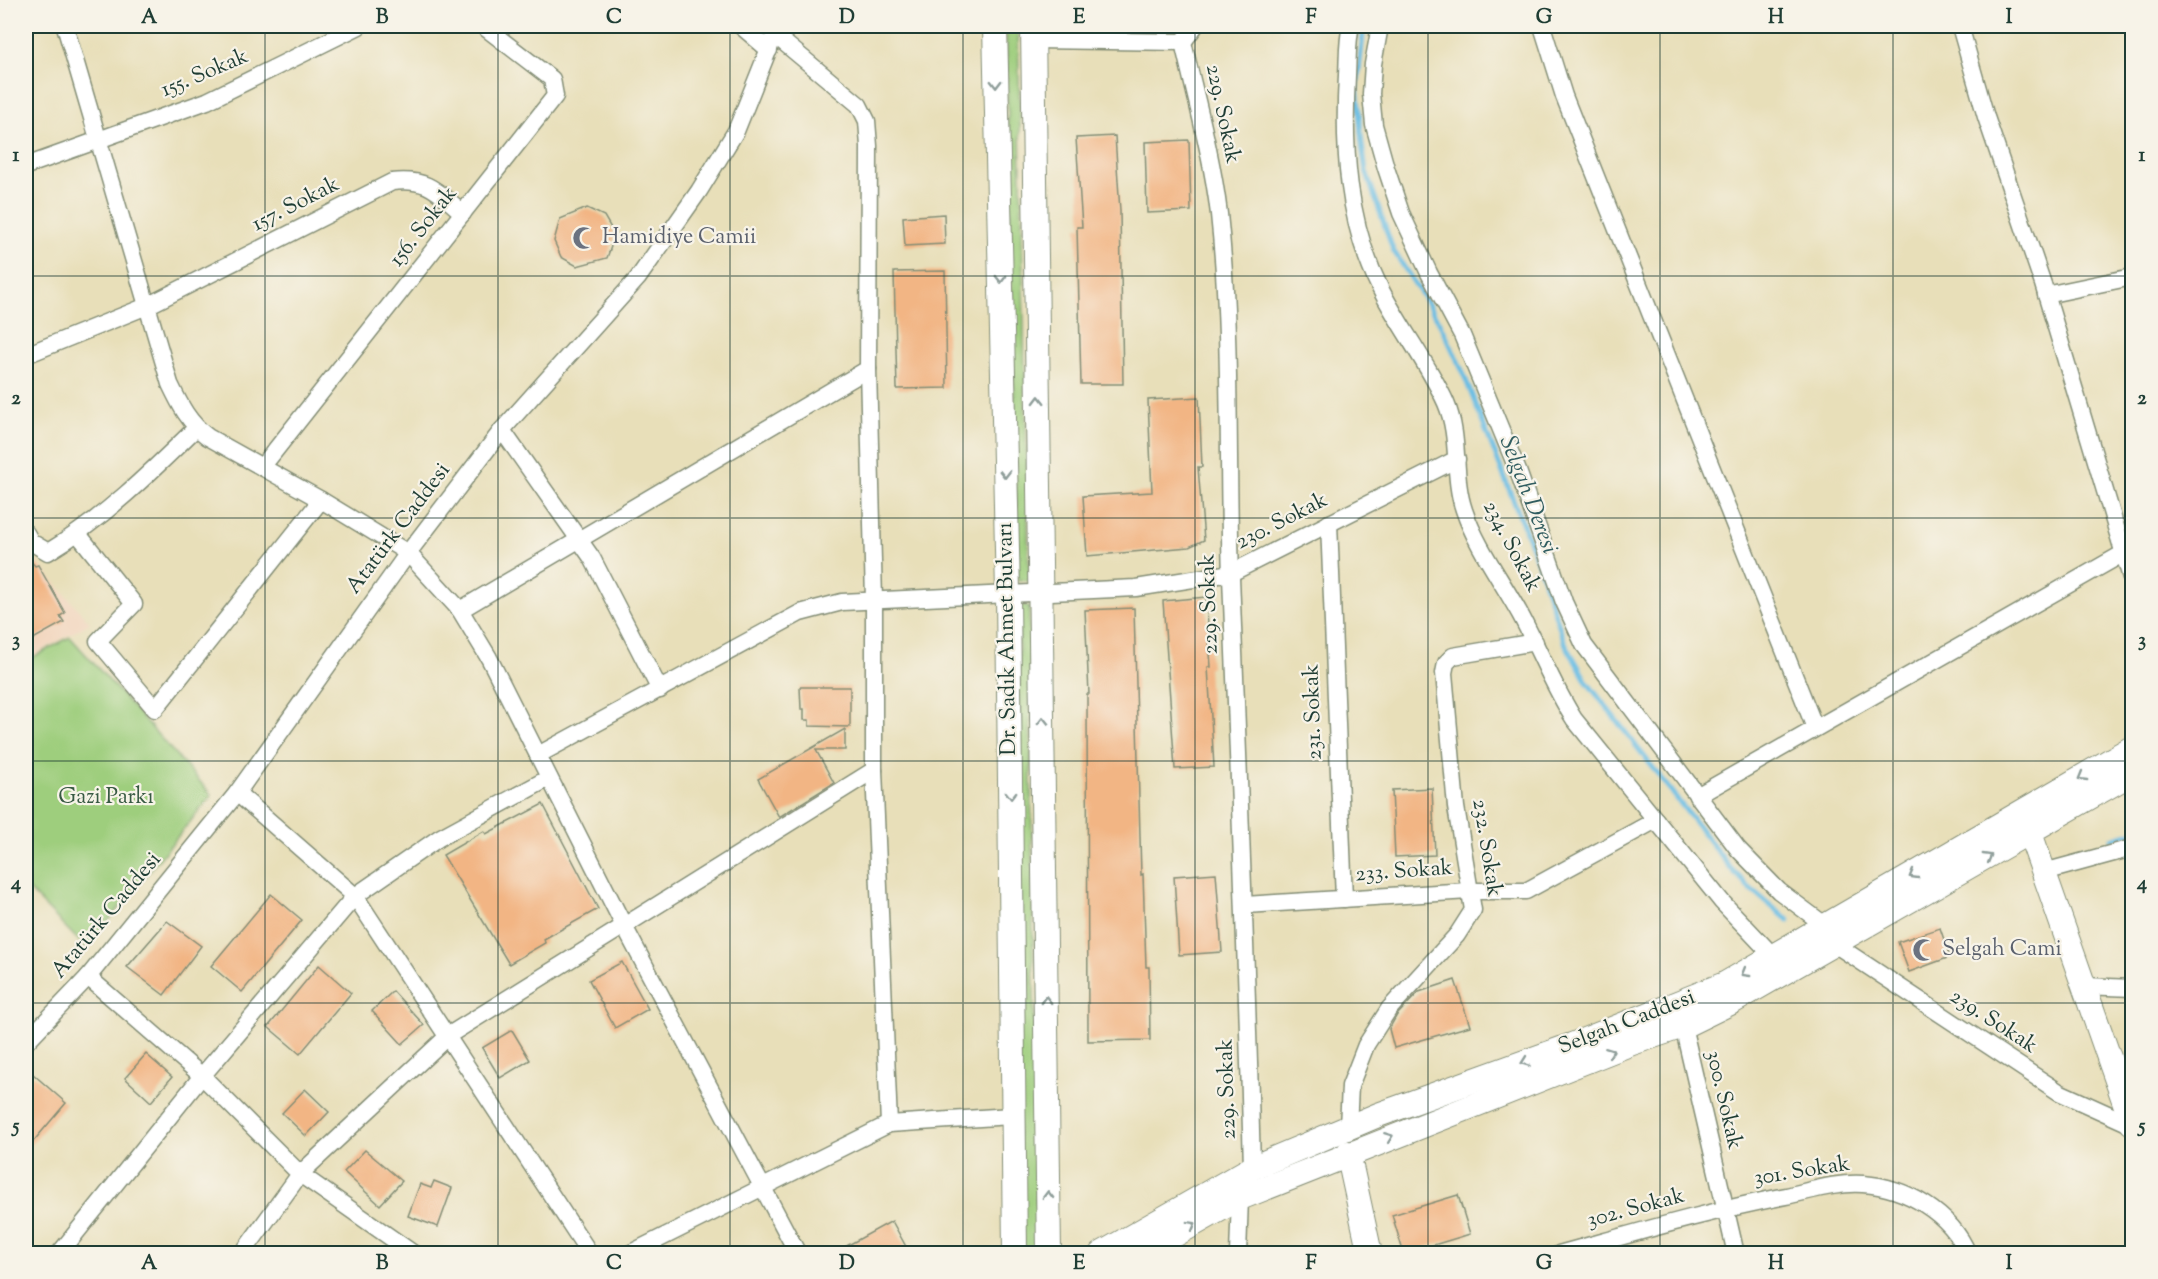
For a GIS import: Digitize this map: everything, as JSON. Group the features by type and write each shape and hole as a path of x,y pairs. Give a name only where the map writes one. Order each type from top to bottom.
{"main road":[{"name":"Dr. Sadık Ahmet Bulvarı","path":"994,26 1008,593 1012,927 1011,1116 1015,1254"},
{"name":"Dr. Sadık Ahmet Bulvarı","path":"1033,33 1049,1254"},
{"name":"Selgah Caddesi","path":"1141,1254 1240,1198 1348,1153 1632,1043 1683,1026 1732,1002 1831,935 2133,748"},
{"name":"Selgah Caddesi","path":"1101,1254 1252,1168 1348,1127 1679,1004 1725,984 1774,957 1831,935 2030,833 2133,773"},
{"path":"2030,833 2133,1124"},
{"path":"1348,1153 1370,1254"}],"street":[{"path":"64,26 170,384 196,428 408,553 460,610 489,658 624,926 798,1254"},
{"name":"155. Sokak","path":"26,166 207,101 359,26"},
{"name":"156. Sokak","path":"262,467 555,96 552,79 483,26"},
{"path":"741,26 774,37 859,105 867,121 869,146 868,369 874,600 874,770 889,1124"},
{"path":"1033,33 1183,42 1195,26"},
{"name":"234. Sokak","path":"1351,26 1346,90 1346,152 1350,190 1363,248 1380,288 1446,404 1455,431 1457,483 1464,511 1535,642 1559,695 1574,719 1722,903 1774,957"},
{"name":"239. Sokak","path":"1380,26 1373,64 1374,125 1401,213 1429,273 1462,334 1518,471 1564,602 1584,645 1738,849 1779,891 1831,935 2059,1092 2133,1124"},
{"path":"1542,26 1564,96 1815,728"},
{"path":"1960,26 1986,117 2046,295 2133,581"},
{"name":"Atatürk Caddesi","path":"26,1042 88,976 237,793 408,553 502,430 638,278 671,232 736,131 774,37"},
{"name":"229. Sokak","path":"1183,42 1210,156 1219,214 1230,411 1231,573 1245,905 1252,1168"},
{"name":"157. Sokak","path":"26,355 147,306 392,182 413,180 429,184 463,213"},
{"path":"2046,295 2133,277"},
{"path":"460,610 868,369"},
{"path":"26,533 32,542 48,552 78,534 196,428"},
{"path":"502,430 592,558 660,690"},
{"name":"230. Sokak","path":"538,755 800,613 842,602 1136,588 1231,573 1457,459"},
{"path":"78,534 134,604 98,641 155,709 321,500"},
{"name":"231. Sokak","path":"1329,523 1344,899"},
{"path":"1697,796 2124,553"},
{"name":"232. Sokak","path":"1348,1127 1350,1086 1366,1045 1389,1009 1468,920 1473,910 1456,807 1444,673 1446,663 1453,656 1535,642"},
{"path":"242,1254 300,1174 449,1035 874,770"},
{"path":"59,1254 202,1076 356,896 439,838 549,778"},
{"path":"237,793 356,896 590,1254"},
{"name":"233. Sokak","path":"1245,905 1469,891 1526,891 1656,820"},
{"path":"2044,872 2133,848"},
{"path":"88,976 202,1076 300,1174 412,1253"},
{"path":"2085,986 2133,988"},
{"name":"300. Sokak","path":"1683,1026 1736,1254"},
{"path":"629,1254 889,1124 1011,1116"},
{"name":"301. Sokak","path":"1724,1208 1834,1186 1861,1184 1892,1188 1919,1200 1941,1218 1962,1239 1968,1254"},
{"path":"1238,1254 1240,1198"},
{"name":"302. Sokak","path":"1559,1254 1724,1208"}],"shaded area":[{"path":"26,549 90,623 26,660"}],"green space":[{"path":"1006,26 1018,26 1029,581 1018,580"},
{"path":"1019,605 1029,606 1037,1253 1018,1254"},
{"name":"Gazi Parkı","path":"70,637 212,795 86,948 26,887 26,661"}],"building":[{"path":"1115,136 1120,211 1123,384 1081,384 1077,227 1082,227 1076,138"},
{"path":"1189,140 1191,211 1147,213 1145,142"},
{"name":"Hamidiye Camii","path":"587,208 604,216 615,235 607,258 577,266 561,257 554,241 560,219"},
{"path":"944,214 945,244 905,246 903,217"},
{"path":"945,271 947,388 897,389 894,272"},
{"path":"1199,397 1202,467 1198,467 1204,540 1189,547 1087,556 1083,496 1152,492 1148,400"},
{"path":"26,556 35,566 38,565 65,613 60,616 64,622 26,643"},
{"path":"1206,597 1214,767 1175,769 1163,601"},
{"path":"1134,608 1141,875 1143,874 1146,967 1149,967 1150,1040 1088,1041 1087,694 1089,694 1085,610"},
{"path":"800,687 850,687 850,727 809,726 809,720 804,720 804,709 801,709"},
{"path":"845,729 845,750 816,750 834,783 779,817 758,779"},
{"path":"1432,788 1435,855 1395,857 1392,790"},
{"path":"543,804 598,909 544,939 545,943 509,964 443,855 484,831 486,834"},
{"path":"1216,873 1222,952 1179,955 1174,876"},
{"path":"271,894 302,920 242,992 211,966"},
{"path":"167,921 201,946 164,995 127,967"},
{"name":"Selgah Cami","path":"1940,928 1950,957 1909,972 1898,942"},
{"path":"622,962 648,1009 615,1028 589,980"},
{"path":"319,965 351,993 300,1054 268,1027"},
{"path":"1455,980 1470,1026 1394,1048 1389,1029 1397,1015 1419,992"},
{"path":"393,991 424,1025 402,1044 372,1011"},
{"path":"512,1030 530,1060 500,1078 482,1048"},
{"path":"146,1054 172,1077 151,1102 125,1078"},
{"path":"33,1074 66,1103 26,1150 26,1083"},
{"path":"305,1089 329,1112 306,1136 282,1113"},
{"path":"365,1150 402,1181 380,1205 344,1172"},
{"path":"434,1181 452,1188 438,1227 408,1216 420,1184 431,1188"},
{"path":"1458,1195 1470,1234 1404,1254 1392,1215"},
{"path":"892,1221 910,1254 832,1254"}],"waterway":[{"name":"Selgah Deresi","path":"1364,26 1357,87 1366,171 1393,250 1440,323 1462,370 1537,560 1564,641 1587,682 1727,864 1747,886 1788,920"},
{"path":"2112,839 2132,833"}],"place":[{"name":"Hamidiye Camii","path":"584,238"},
{"name":"Selgah Cami","path":"1924,950"}]}
